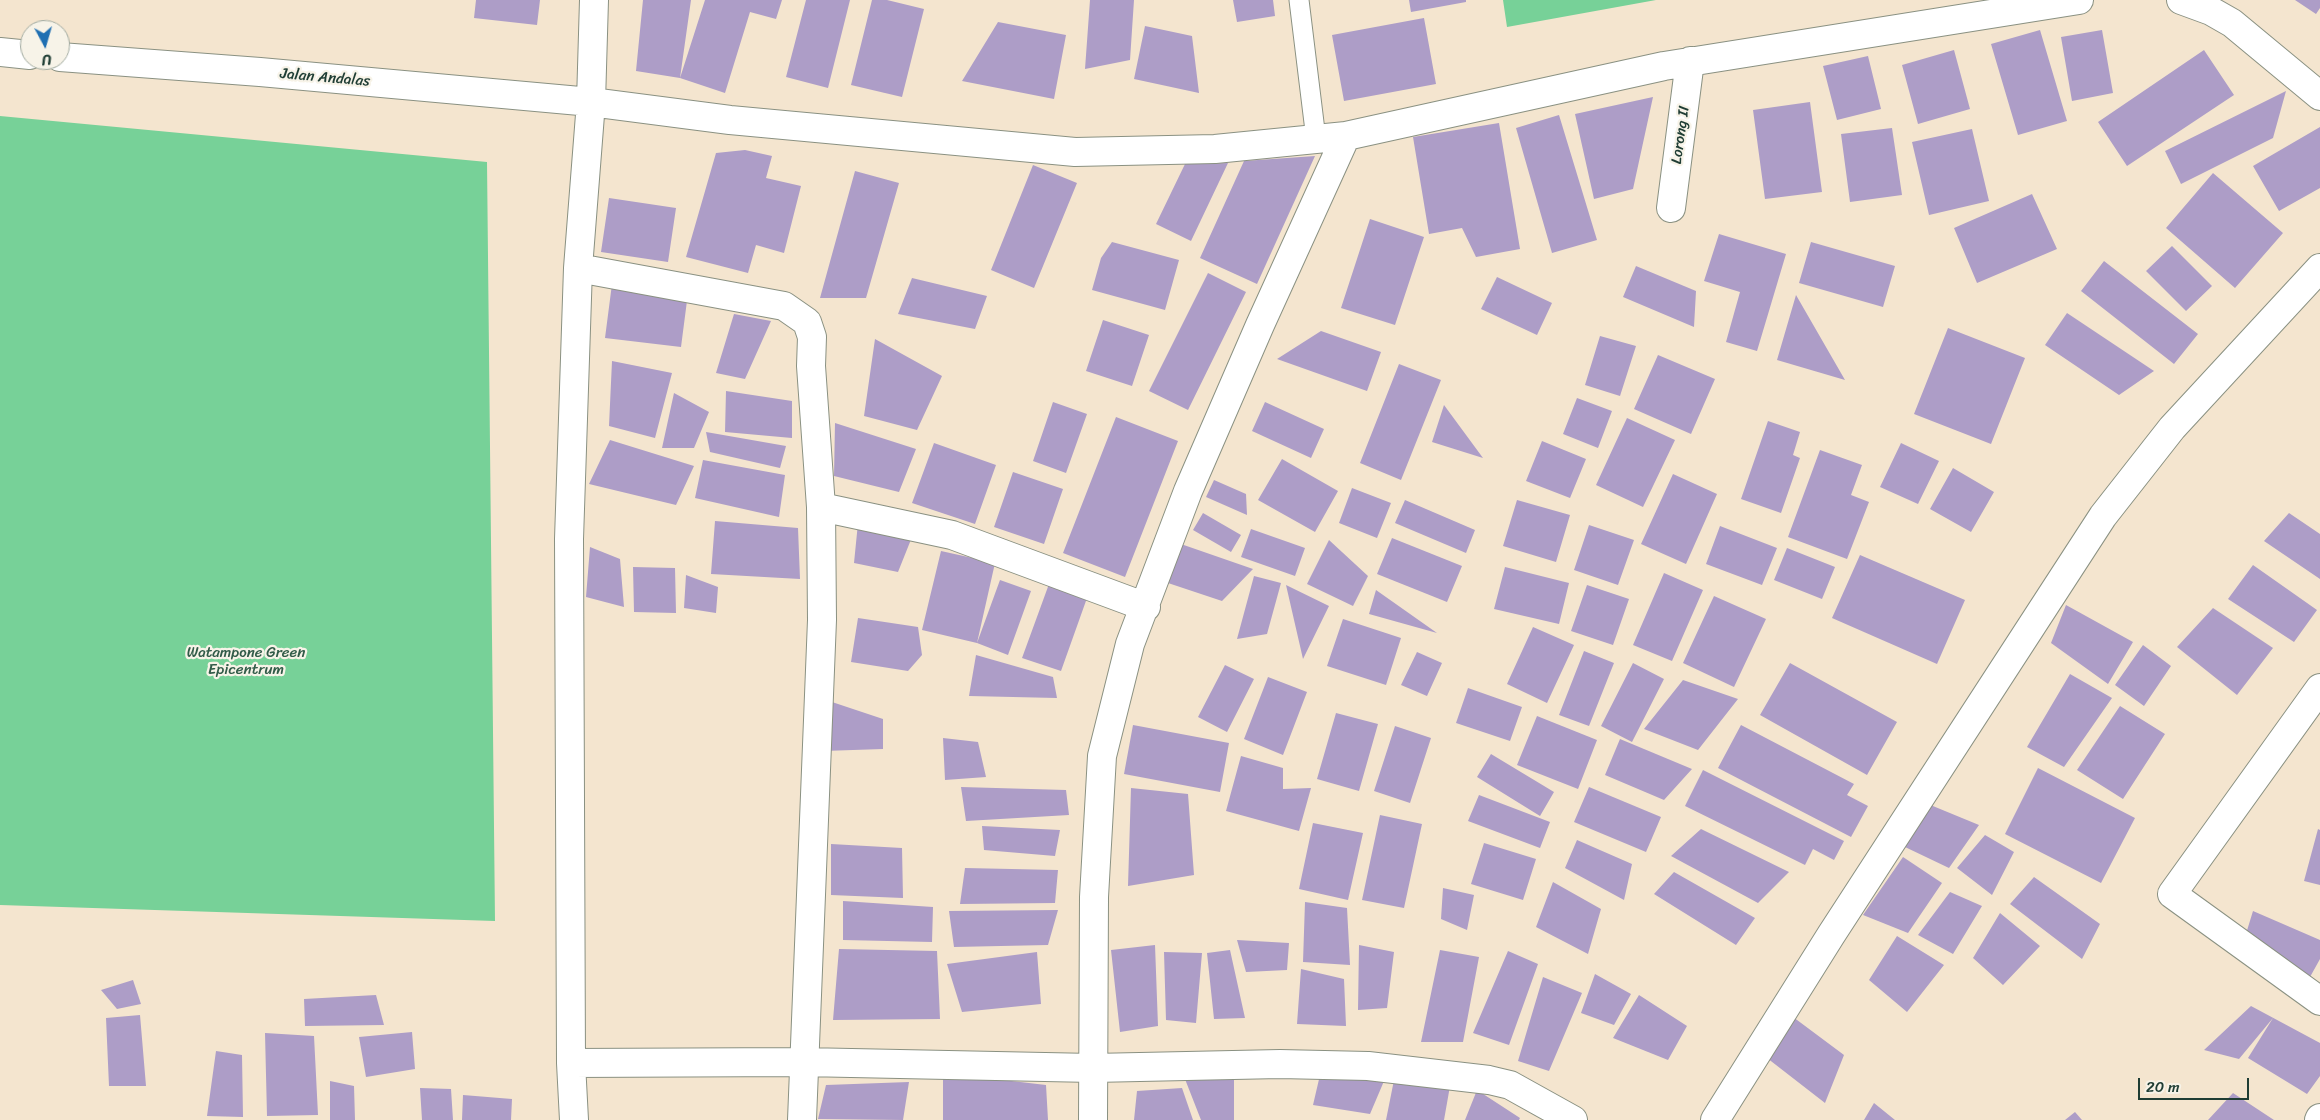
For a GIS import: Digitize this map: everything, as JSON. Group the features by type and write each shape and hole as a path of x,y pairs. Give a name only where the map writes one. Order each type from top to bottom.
{"street":[{"path":"574,1120 571,1063 569,539 578,268 591,102 594,0"},
{"name":"Jalan Andalas","path":"70,58 260,72 591,102 730,120 1075,152 1215,150 1346,136 1690,61 2079,0"},
{"path":"2181,0 2211,11 2232,24 2320,96"},
{"path":"0,52 20,54"},
{"name":"Lorong II","path":"1671,208 1690,61"},
{"path":"1093,1120 1094,897 1102,756 1130,644 1146,607 1188,491 1256,334 1346,136"},
{"path":"578,268 784,306 807,322 812,337 811,366 821,507 822,620 802,1120"},
{"path":"1715,1120 1830,935 2103,516 2172,428 2320,268"},
{"path":"821,507 952,535 1146,607"},
{"path":"2320,688 2172,894 2320,1001"},
{"path":"571,1063 803,1062 1093,1068 1280,1064 1378,1067 1510,1085 1573,1120"}],"lane":[{"path":"1299,0 1316,140"}],"green space":[{"path":"1503,0 1656,0 1507,27"},
{"name":"Watampone Green Epicentrum","path":"0,116 487,162 495,921 0,905"}],"building":[{"path":"476,0 540,0 537,25 474,18"},
{"path":"643,0 691,0 680,78 636,71"},
{"path":"705,0 782,0 776,19 750,12 725,93 680,78"},
{"path":"806,0 850,0 828,88 786,77"},
{"path":"872,0 887,0 924,9 902,97 851,85"},
{"path":"1090,0 1134,0 1130,60 1085,69"},
{"path":"1233,0 1273,0 1275,16 1237,22"},
{"path":"1409,0 1466,0 1466,2 1411,12"},
{"path":"2295,0 2320,0 2320,8 2316,14"},
{"path":"1424,18 1436,84 1344,101 1332,35"},
{"path":"998,22 1066,35 1054,99 962,81"},
{"path":"1145,26 1192,36 1199,93 1134,79"},
{"path":"2040,30 2067,121 2018,135 1991,44"},
{"path":"2102,30 2113,93 2072,101 2061,37"},
{"path":"1954,50 1970,109 1918,124 1902,65"},
{"path":"2204,50 2234,95 2127,166 2098,122"},
{"path":"1868,56 1881,109 1837,120 1823,66"},
{"path":"2286,91 2273,138 2181,184 2165,151"},
{"path":"1653,97 1633,189 1594,199 1575,114"},
{"path":"1810,102 1822,192 1765,199 1753,110"},
{"path":"1559,115 1597,240 1552,253 1516,128"},
{"path":"1499,123 1520,249 1476,257 1462,228 1429,234 1413,137"},
{"path":"2320,127 2320,188 2279,211 2253,166"},
{"path":"1892,128 1902,195 1850,202 1841,134"},
{"path":"1972,129 1989,201 1929,215 1912,142"},
{"path":"745,150 772,156 766,178 801,186 784,253 756,245 748,273 686,257 716,153"},
{"path":"1315,156 1257,284 1200,258 1244,161"},
{"path":"1228,163 1191,241 1156,224 1185,164"},
{"path":"1033,165 1077,183 1034,288 991,270"},
{"path":"855,171 899,183 866,298 820,298"},
{"path":"2213,173 2283,233 2235,288 2166,228"},
{"path":"2032,194 2057,249 1977,283 1954,228"},
{"path":"609,198 676,208 668,262 601,252"},
{"path":"1370,219 1424,237 1395,325 1341,308"},
{"path":"1719,234 1786,254 1757,351 1726,342 1740,292 1704,281"},
{"path":"1112,242 1179,260 1165,310 1092,290 1101,258"},
{"path":"1811,242 1895,266 1883,307 1799,283"},
{"path":"2172,246 2212,286 2186,311 2146,271"},
{"path":"2104,261 2198,334 2174,364 2081,291"},
{"path":"1636,266 1696,291 1694,327 1623,297"},
{"path":"1208,273 1246,292 1188,410 1149,391"},
{"path":"1497,277 1552,303 1537,335 1481,309"},
{"path":"912,278 987,296 975,329 898,314"},
{"path":"612,284 688,293 681,347 605,338"},
{"path":"1796,295 1845,380 1777,360"},
{"path":"2067,313 2154,371 2119,395 2045,345"},
{"path":"734,314 771,321 745,379 716,373"},
{"path":"1103,320 1149,335 1132,386 1086,371"},
{"path":"1948,328 2025,358 1991,444 1914,414"},
{"path":"1321,331 1381,352 1367,391 1277,359"},
{"path":"1600,336 1636,346 1620,396 1585,385"},
{"path":"875,339 942,376 917,430 864,416"},
{"path":"1658,355 1715,379 1691,434 1634,409"},
{"path":"612,361 672,373 655,438 609,426"},
{"path":"1399,364 1441,380 1401,480 1360,463"},
{"path":"726,391 792,401 792,438 725,432"},
{"path":"674,393 709,412 694,448 662,448"},
{"path":"1577,398 1612,411 1598,448 1563,434"},
{"path":"1053,402 1087,414 1066,473 1033,461"},
{"path":"1265,402 1324,429 1311,458 1252,431"},
{"path":"1444,405 1483,458 1432,442"},
{"path":"1116,417 1178,441 1125,577 1063,553"},
{"path":"1627,418 1675,440 1643,507 1596,485"},
{"path":"1768,421 1800,432 1793,455 1800,458 1781,513 1741,499"},
{"path":"835,423 916,449 899,492 834,476"},
{"path":"706,432 786,446 780,468 710,452"},
{"path":"610,440 694,466 676,505 589,484"},
{"path":"1542,441 1586,459 1570,498 1526,481"},
{"path":"934,443 996,465 975,524 912,503"},
{"path":"1901,443 1939,461 1918,504 1880,487"},
{"path":"1820,450 1862,465 1851,495 1869,502 1847,559 1788,537"},
{"path":"1282,459 1338,491 1315,532 1258,500"},
{"path":"703,460 785,475 779,517 695,498"},
{"path":"1953,468 1994,492 1971,532 1930,509"},
{"path":"1013,472 1063,489 1044,544 994,527"},
{"path":"1673,474 1717,494 1686,564 1641,544"},
{"path":"1214,480 1246,494 1247,515 1206,497"},
{"path":"1352,488 1391,503 1377,538 1339,523"},
{"path":"1405,500 1475,530 1466,553 1395,523"},
{"path":"1517,500 1570,515 1556,562 1503,546"},
{"path":"1203,513 1241,535 1231,552 1193,530"},
{"path":"2289,513 2320,534 2320,579 2264,541"},
{"path":"715,521 798,528 800,579 711,574"},
{"path":"858,523 912,537 898,572 854,563"},
{"path":"1589,525 1634,540 1618,585 1574,570"},
{"path":"1720,526 1777,548 1762,585 1706,564"},
{"path":"1251,529 1305,548 1295,576 1241,557"},
{"path":"1392,538 1462,566 1447,602 1377,574"},
{"path":"1329,540 1368,576 1353,606 1307,584"},
{"path":"1178,543 1253,569 1222,601 1165,582"},
{"path":"590,547 620,559 624,607 586,597"},
{"path":"1787,548 1835,567 1822,599 1774,580"},
{"path":"941,551 995,563 977,643 922,630"},
{"path":"1860,555 1965,600 1937,664 1832,618"},
{"path":"2253,565 2317,610 2294,642 2228,599"},
{"path":"633,567 675,568 676,613 634,612"},
{"path":"1505,567 1569,583 1559,624 1494,609"},
{"path":"1664,573 1703,590 1672,661 1633,645"},
{"path":"686,575 718,587 716,613 684,608"},
{"path":"1254,576 1281,583 1267,634 1237,639"},
{"path":"1000,580 1031,591 1008,655 977,643"},
{"path":"1049,584 1087,598 1061,671 1022,658"},
{"path":"1286,585 1329,606 1303,659"},
{"path":"1587,585 1629,599 1613,645 1571,631"},
{"path":"1376,590 1437,633 1369,614"},
{"path":"1714,596 1766,619 1734,687 1683,663"},
{"path":"2066,605 2133,642 2108,684 2051,643"},
{"path":"2213,608 2273,648 2237,695 2177,647"},
{"path":"858,618 918,627 922,655 908,671 851,662"},
{"path":"1343,619 1401,638 1386,685 1327,666"},
{"path":"1533,627 1574,645 1547,703 1507,684"},
{"path":"2143,645 2171,666 2144,706 2115,685"},
{"path":"1584,651 1614,663 1589,726 1559,715"},
{"path":"1417,652 1442,663 1427,696 1401,685"},
{"path":"976,655 1053,677 1057,698 969,696"},
{"path":"1633,663 1664,679 1632,742 1601,726"},
{"path":"1790,663 1897,722 1867,775 1760,715"},
{"path":"1225,665 1254,679 1227,732 1198,717"},
{"path":"2070,674 2112,698 2064,767 2027,747"},
{"path":"1268,677 1307,692 1283,755 1244,739"},
{"path":"1683,680 1738,699 1698,750 1644,729"},
{"path":"1468,688 1522,707 1510,741 1456,723"},
{"path":"826,700 883,719 883,749 823,751"},
{"path":"2120,706 2165,734 2123,799 2077,770"},
{"path":"1336,713 1378,724 1359,791 1317,779"},
{"path":"1537,716 1597,740 1578,789 1517,765"},
{"path":"1133,725 1229,743 1220,792 1124,774"},
{"path":"1741,725 1854,784 1847,795 1868,806 1851,837 1718,768"},
{"path":"1395,726 1431,738 1410,803 1374,791"},
{"path":"943,738 978,742 986,777 945,780"},
{"path":"1620,739 1692,769 1664,800 1605,775"},
{"path":"1491,754 1554,792 1540,816 1477,777"},
{"path":"1241,756 1283,768 1283,789 1311,788 1299,831 1226,811"},
{"path":"2038,768 2135,818 2101,883 2005,834"},
{"path":"1703,770 1844,841 1834,860 1813,849 1805,865 1685,806"},
{"path":"961,787 1066,790 1069,815 966,821"},
{"path":"1589,787 1661,817 1646,852 1574,822"},
{"path":"1131,788 1188,794 1194,875 1128,886"},
{"path":"1479,795 1550,822 1540,848 1468,821"},
{"path":"1928,804 1979,825 1949,868 1905,847"},
{"path":"1380,815 1422,824 1404,908 1362,900"},
{"path":"1313,823 1363,833 1348,900 1299,889"},
{"path":"982,826 1060,830 1055,856 984,850"},
{"path":"1701,829 1789,872 1758,903 1671,856"},
{"path":"2318,829 2320,830 2320,885 2304,881"},
{"path":"1985,835 2014,852 1992,895 1957,868"},
{"path":"1577,840 1632,864 1624,900 1565,868"},
{"path":"1484,843 1536,859 1523,900 1471,884"},
{"path":"831,844 902,848 903,898 831,895"},
{"path":"1903,857 1942,883 1908,933 1863,915"},
{"path":"965,868 1058,870 1055,903 960,904"},
{"path":"1674,872 1755,918 1736,945 1654,894"},
{"path":"2034,877 2100,924 2082,959 2010,904"},
{"path":"1553,882 1601,909 1588,954 1536,927"},
{"path":"1443,888 1474,895 1467,930 1441,919"},
{"path":"1950,892 1982,906 1953,954 1918,935"},
{"path":"843,901 933,907 932,942 843,940"},
{"path":"1305,902 1347,908 1350,965 1303,962"},
{"path":"1058,910 1048,945 954,947 949,911"},
{"path":"2253,911 2320,940 2320,959 2310,977 2245,937"},
{"path":"2000,913 2040,946 2003,985 1973,958"},
{"path":"1897,936 1944,965 1907,1012 1869,980"},
{"path":"1237,940 1289,943 1287,970 1246,972"},
{"path":"1155,945 1158,1026 1120,1032 1111,950"},
{"path":"1359,945 1394,952 1387,1008 1358,1010"},
{"path":"839,949 937,951 940,1019 833,1020"},
{"path":"1230,950 1245,1018 1214,1019 1207,953"},
{"path":"1440,950 1479,957 1463,1042 1421,1042"},
{"path":"1508,951 1538,964 1509,1045 1473,1033"},
{"path":"1037,952 1041,1004 962,1012 947,964"},
{"path":"1164,952 1202,953 1196,1023 1166,1020"},
{"path":"1301,969 1344,979 1346,1026 1297,1024"},
{"path":"1595,974 1631,994 1614,1025 1581,1013"},
{"path":"1543,977 1582,993 1549,1071 1518,1061"},
{"path":"133,980 141,1004 117,1009 101,990"},
{"path":"376,995 384,1025 305,1026 304,999"},
{"path":"1639,995 1687,1026 1668,1060 1613,1038"},
{"path":"2251,1006 2320,1043 2320,1076 2307,1094 2248,1058 2273,1018 2239,1059 2204,1050"},
{"path":"1789,1014 1844,1055 1825,1103 1767,1058"},
{"path":"140,1015 146,1086 109,1086 106,1018"},
{"path":"412,1032 415,1069 366,1077 359,1037"},
{"path":"265,1033 314,1036 318,1115 267,1116"},
{"path":"216,1051 242,1055 243,1117 207,1116"},
{"path":"943,1073 1046,1085 1048,1120 943,1120"},
{"path":"1183,1074 1234,1080 1234,1120 1201,1120"},
{"path":"1387,1074 1370,1114 1313,1105 1320,1075"},
{"path":"1395,1075 1450,1086 1444,1120 1386,1120"},
{"path":"330,1081 354,1086 355,1120 330,1120"},
{"path":"909,1082 903,1120 818,1119 826,1085"},
{"path":"420,1088 451,1089 453,1120 422,1120"},
{"path":"1182,1088 1193,1120 1134,1120 1137,1091"},
{"path":"1477,1090 1520,1118 1519,1120 1465,1120"},
{"path":"2233,1093 2274,1120 2208,1120"},
{"path":"463,1095 512,1099 511,1120 462,1120"},
{"path":"1874,1103 1895,1120 1864,1120"},
{"path":"2075,1112 2082,1120 2065,1120"}]}
